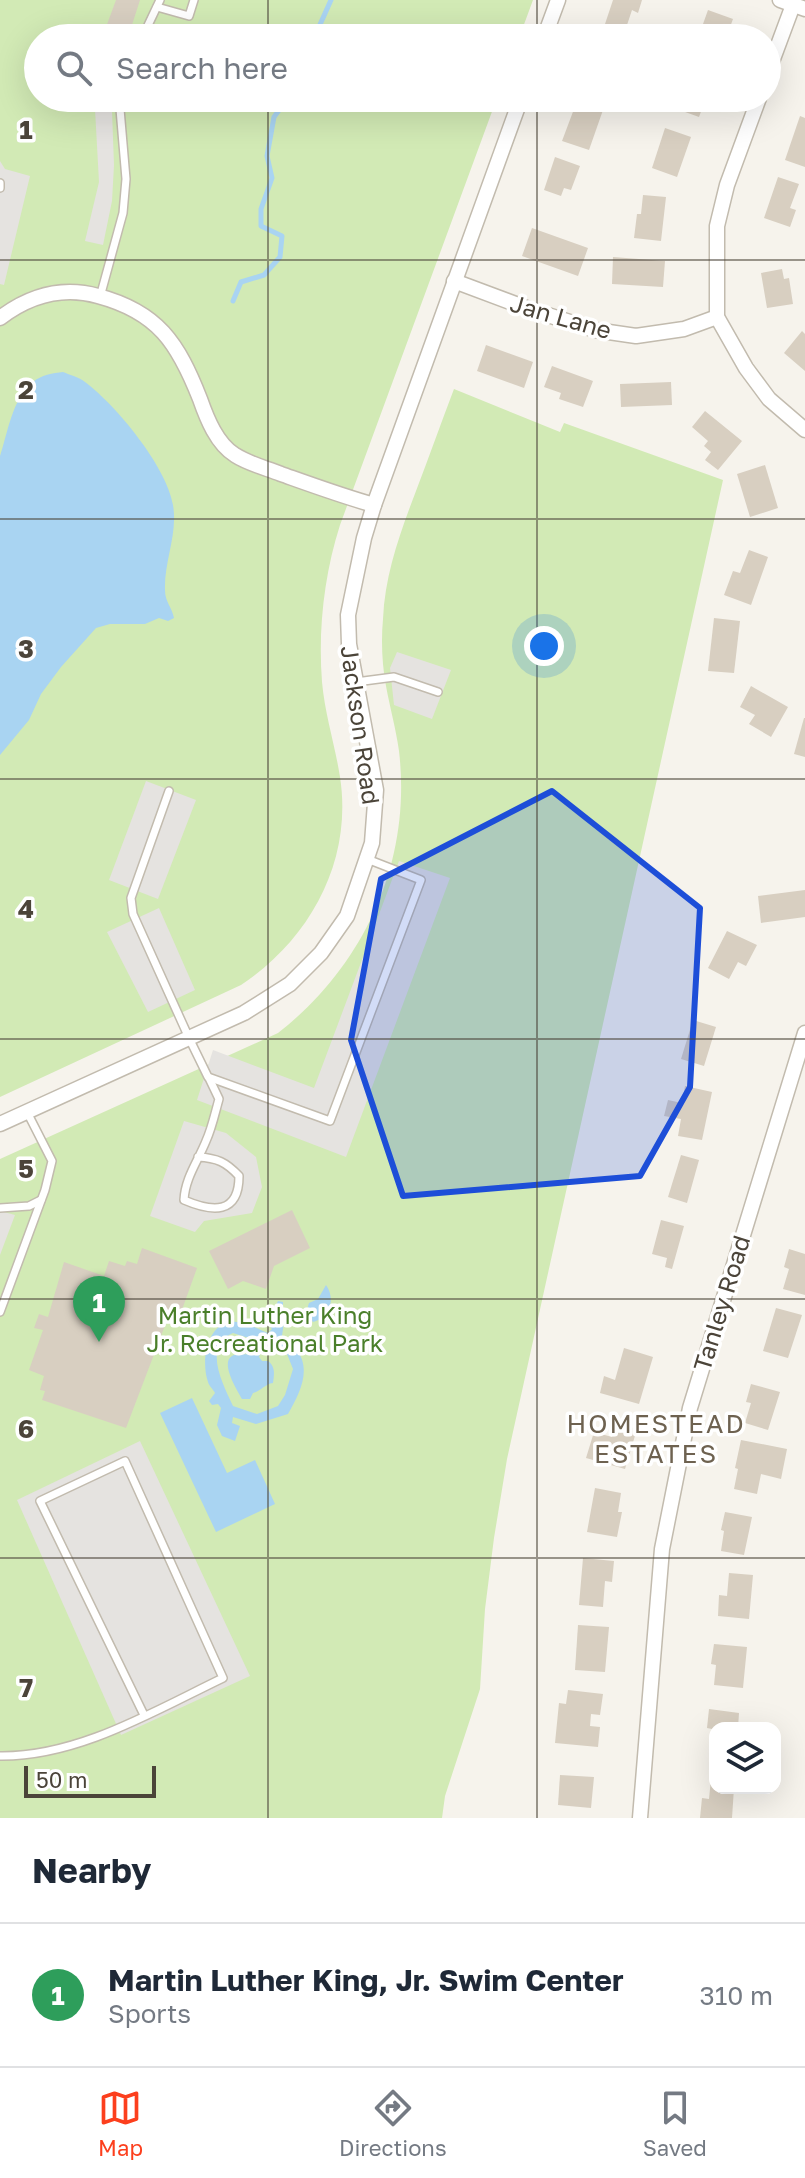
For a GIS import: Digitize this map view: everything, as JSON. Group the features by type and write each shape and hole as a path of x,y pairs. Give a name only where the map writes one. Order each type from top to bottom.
{"street":[{"path":"549,24 558,0"},
{"path":"781,37 793,5"},
{"name":"Jackson Road","path":"0,1124 244,1013 290,984 321,953 347,916 372,843 376,790 349,644 348,615 364,538 516,112"},
{"path":"754,112 727,185 717,226 717,317 746,368 769,399 805,430"},
{"name":"Jan Lane","path":"454,281 595,330 636,336 684,329 717,317"},
{"path":"0,318 34,298 55,292 85,292 121,302 166,334 181,356 220,440 234,455 374,505"},
{"name":"Tanley Road","path":"640,1818 662,1549 677,1467 690,1408 805,1033"}],"lane":[{"path":"149,24 159,4 189,16 194,0"},
{"path":"100,297 123,213 126,179 120,112"},
{"path":"356,682 394,677 438,692"},
{"path":"169,791 131,898 133,914 219,1099 206,1141 198,1157 184,1189 184,1200 213,1210 228,1204 239,1191 239,1176 226,1163 198,1157"},
{"path":"208,1077 330,1121 421,880 367,859"},
{"path":"0,1312 52,1161 27,1112"},
{"path":"0,1208 29,1206 41,1200"},
{"path":"0,1756 46,1753 97,1736 144,1715 223,1678 125,1461 40,1501 144,1715"}],"highlighted area":[{"path":"552,791 700,908 690,1087 640,1176 403,1196 351,1040 381,879"}],"green space":[{"path":"0,0 533,0 524,24 24,24 24,112 492,112 340,525 330,563 322,623 321,662 325,706 340,777 342,808 340,838 333,868 321,895 287,945 241,985 0,1097"},
{"name":"Martin Luther King Jr. Recreational Park","path":"454,389 560,432 564,423 723,480 507,1459 485,1609 480,1689 445,1796 442,1818 0,1818 0,1159 278,1033 309,1006 358,943 376,908 398,832 401,792 399,751 383,661 384,602 404,522"}],"shaded area":[{"path":"95,112 112,112 112,201 103,245 85,241 99,182"},
{"path":"0,161 5,169 30,176 4,285 0,284"},
{"path":"397,652 451,670 432,719 394,705 390,668"},
{"path":"146,781 196,800 158,899 109,880"},
{"path":"399,861 450,878 346,1157 197,1100 213,1050 314,1088"},
{"path":"159,908 195,990 148,1012 107,932"},
{"path":"184,1121 226,1133 256,1157 262,1187 252,1213 204,1221 195,1232 150,1216"},
{"path":"0,1211 15,1215 0,1255"},
{"path":"140,1441 250,1676 121,1735 17,1500"}],"water":[{"path":"63,372 85,382 125,421 151,455 169,490 174,526 165,590 174,618 96,628 61,667 41,694 29,720 0,755 0,456 12,416 26,389 40,378"},
{"path":"326,1285 331,1296 330,1307 324,1316 313,1322 308,1313 309,1303 318,1299"},
{"path":"278,1301 283,1302 283,1311 291,1316 284,1322 282,1336 301,1358 302,1382 288,1414 256,1424 233,1417 232,1423 240,1426 235,1441 222,1436 217,1425 221,1408 209,1401 215,1393 206,1374 208,1346 216,1330 231,1322 268,1333 272,1329 264,1324 269,1309 275,1307","holes":["233,1333 255,1340 252,1354 236,1355 229,1359 231,1377 242,1399 250,1399 253,1393 273,1383 272,1366 259,1357 264,1344 287,1354 293,1369 278,1406 257,1414 233,1406 220,1377 217,1356 224,1339"]},
{"path":"192,1398 227,1473 255,1460 275,1504 216,1532 160,1413"}],"building":[{"path":"116,0 140,0 132,24 107,24"},
{"path":"613,0 642,0 638,13 632,10 627,24 605,24"},
{"path":"708,10 733,19 731,24 703,24"},
{"path":"573,112 602,112 589,150 562,141"},
{"path":"800,116 805,118 805,167 785,160"},
{"path":"665,128 691,137 677,177 652,168"},
{"path":"555,157 580,166 571,190 564,188 561,196 544,190"},
{"path":"778,177 799,184 790,208 796,210 790,227 764,218"},
{"path":"643,195 666,197 661,241 634,238"},
{"path":"532,228 588,248 578,276 522,256"},
{"path":"613,257 665,261 663,287 612,284"},
{"path":"782,269 784,279 789,278 793,304 767,308 761,273"},
{"path":"802,331 805,334 805,371 784,353"},
{"path":"486,345 533,362 524,388 477,371"},
{"path":"552,366 593,381 583,407 559,399 561,393 544,387"},
{"path":"671,382 672,405 621,407 620,384"},
{"path":"705,411 742,441 718,470 705,460 711,452 704,446 708,441 692,427"},
{"path":"765,465 778,508 750,517 737,474"},
{"path":"749,550 768,557 751,605 724,595 733,571 740,573"},
{"path":"714,618 740,621 734,673 708,671"},
{"path":"751,686 788,707 771,737 749,724 755,715 740,707"},
{"path":"805,718 805,757 794,754"},
{"path":"805,890 805,917 761,923 758,896"},
{"path":"727,931 757,945 746,966 738,962 729,979 708,968"},
{"path":"693,1020 716,1027 704,1066 681,1059"},
{"path":"685,1086 712,1092 702,1140 678,1136 681,1119 664,1116 668,1100 682,1103"},
{"path":"681,1155 699,1160 687,1203 668,1197"},
{"path":"292,1210 310,1248 274,1266 266,1289 243,1281 228,1289 209,1251"},
{"path":"661,1220 684,1226 672,1269 665,1267 667,1258 652,1254"},
{"path":"142,1248 197,1268 179,1318 169,1315 126,1428 42,1400 45,1391 40,1390 44,1376 29,1370 43,1330 34,1328 39,1314 48,1317 64,1262 104,1276 109,1261 125,1266 127,1261 137,1264"},
{"path":"789,1249 805,1254 805,1295 783,1289 789,1269 784,1267"},
{"path":"776,1308 802,1315 788,1358 763,1351"},
{"path":"624,1348 653,1357 639,1404 600,1393 604,1376 615,1380"},
{"path":"751,1384 780,1392 768,1430 745,1423 751,1403 746,1402"},
{"path":"616,1423 637,1429 625,1469 586,1458 594,1432 612,1437"},
{"path":"741,1440 787,1449 781,1479 761,1474 757,1494 734,1489"},
{"path":"595,1488 621,1493 618,1512 622,1512 617,1537 587,1532"},
{"path":"725,1512 752,1517 744,1555 721,1551"},
{"path":"583,1558 614,1561 612,1582 605,1581 603,1607 579,1605"},
{"path":"729,1573 753,1575 749,1619 718,1616 719,1595 727,1596"},
{"path":"578,1625 609,1627 605,1672 575,1670"},
{"path":"714,1644 747,1647 743,1688 714,1685 716,1665 711,1664"},
{"path":"568,1690 603,1694 600,1715 591,1714 590,1726 600,1727 598,1747 555,1743 559,1703 566,1704"},
{"path":"709,1709 739,1713 738,1722 709,1722 707,1728"},
{"path":"560,1775 594,1777 591,1808 558,1805"},
{"path":"710,1794 734,1794 732,1818 700,1818 702,1798 709,1799"}],"waterway":[{"path":"320,24 331,0"},
{"path":"233,301 241,282 264,275 280,257 282,236 261,226 261,209 272,178 267,156 274,117 278,112"}],"place":[{"name":"Martin Luther King, Jr. Swim Center","path":"99,1342"}],"district":[{"name":"HOMESTEAD ESTATES","path":"656,1438"}]}
